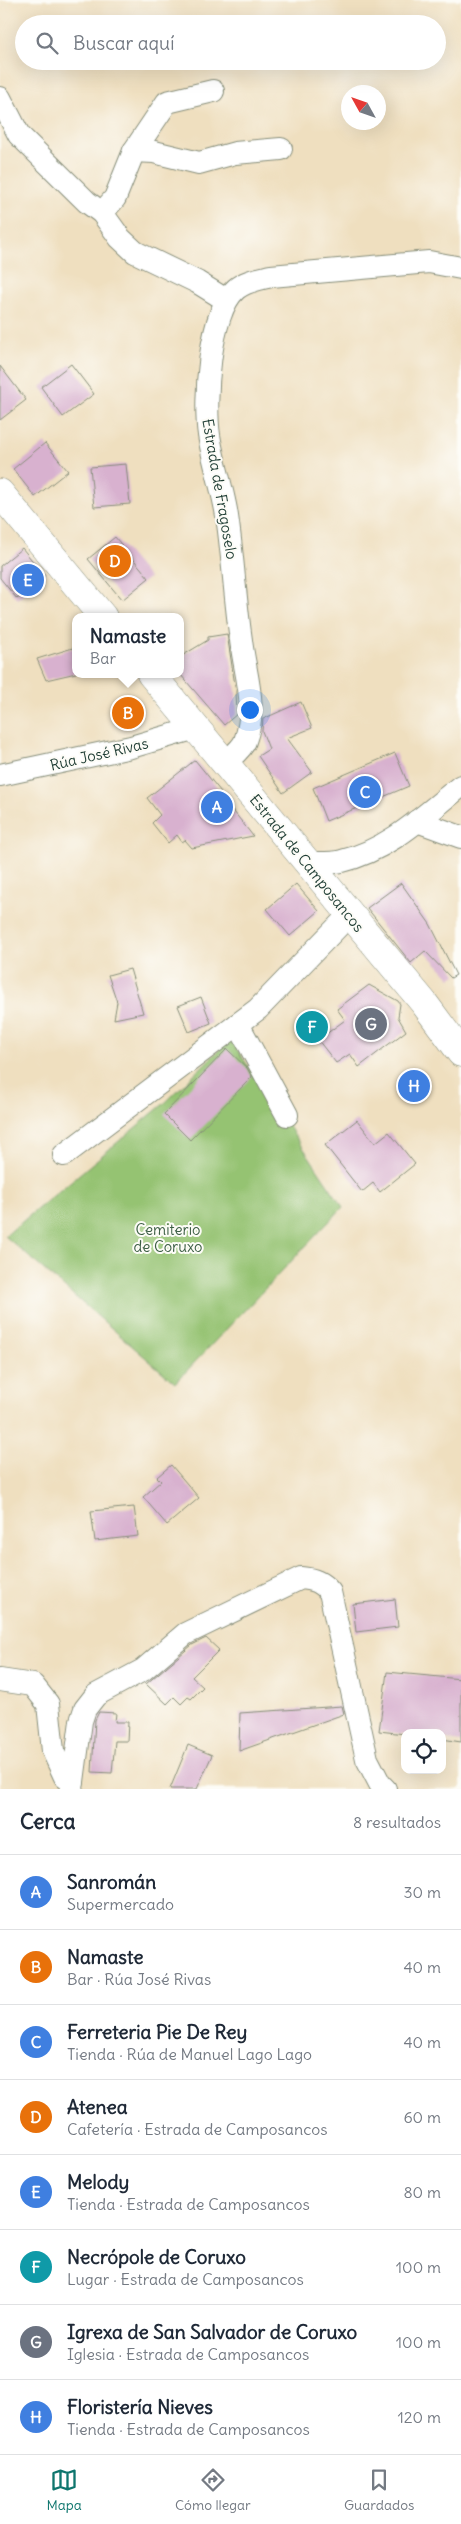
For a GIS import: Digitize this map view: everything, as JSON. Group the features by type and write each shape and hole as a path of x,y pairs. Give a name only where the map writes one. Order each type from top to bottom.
{"main road":[{"path":"0,493 100,613"},
{"name":"Estrada de Camposancos","path":"154,678 349,915 424,1003 461,1053"}],"street":[{"path":"102,213 115,198 134,151 167,102 213,91"},
{"path":"0,98 6,125 19,134 87,202 102,213 120,238 135,252 197,282 226,300"},
{"path":"134,151 154,152 199,163 235,153 281,149"},
{"name":"Estrada de Fragoselo","path":"225,763 245,743 251,720 252,698 241,642 227,515 206,415 211,356 218,320 226,300 236,289 253,280 271,276 429,262 461,268"},
{"name":"Rúa José Rivas","path":"0,775 131,748 196,728"},
{"path":"307,863 340,862 369,853 394,838 461,786"},
{"path":"417,821 461,836"},
{"path":"64,1155 258,1009 349,915"},
{"path":"238,1024 287,1115"},
{"path":"73,1785 84,1709 96,1695 143,1670 186,1634 301,1578 311,1579 324,1584 330,1592 367,1759 380,1784 385,1789"},
{"path":"0,1680 33,1685 48,1704 54,1751 64,1777 73,1785"}],"green space":[{"name":"Cemiterio de Coruxo","path":"230,1039 343,1207 175,1383 5,1236 166,1102"}],"building":[{"path":"71,364 94,394 63,417 41,387"},
{"path":"0,366 26,400 0,420"},
{"path":"45,443 68,471 35,497 13,469"},
{"path":"126,464 130,504 94,507 90,467"},
{"path":"115,537 149,578 122,600 88,559"},
{"path":"22,548 45,576 17,599 0,578 0,566"},
{"path":"227,634 236,692 237,714 224,725 183,678 184,655 208,640 208,637"},
{"path":"72,648 72,674 46,680 37,659"},
{"path":"301,702 312,728 287,738 312,772 283,793 258,756 269,749 262,731 263,719"},
{"path":"395,753 409,786 326,821 313,788"},
{"path":"195,760 253,836 192,848 185,840 182,842 177,835 168,843 152,823 160,815 147,798"},
{"path":"401,883 430,924 456,975 451,978 425,951 411,963 367,908"},
{"path":"296,884 319,911 290,936 267,909"},
{"path":"130,969 143,1013 114,1019 117,1002 108,975"},
{"path":"369,985 398,1001 400,1004 398,1017 406,1031 359,1067 350,1054 336,1063 318,1040 345,1020 337,1009"},
{"path":"201,997 211,1023 189,1032 178,1006"},
{"path":"227,1049 247,1068 252,1077 190,1140 164,1114"},
{"path":"357,1120 375,1143 389,1132 415,1164 380,1192 373,1183 362,1192 325,1145"},
{"path":"171,1465 199,1498 167,1525 143,1497 161,1481 157,1477"},
{"path":"134,1507 138,1536 95,1541 91,1511"},
{"path":"395,1599 398,1627 356,1632 353,1604"},
{"path":"206,1638 219,1650 192,1677 203,1687 191,1699 188,1697 181,1704 174,1697 167,1704 146,1684 192,1645"},
{"path":"387,1672 461,1679 461,1742 446,1740 446,1729 401,1729 401,1734 379,1731"},
{"path":"342,1706 344,1714 239,1751 240,1713"},
{"path":"99,1712 116,1713 115,1722 128,1722 127,1741 115,1741 112,1773 92,1772 95,1720"},
{"path":"188,1745 212,1755 197,1789 170,1789"}],"place":[{"name":"Atenea","path":"115,561"},
{"name":"Melody","path":"28,580"},
{"name":"Namaste","path":"128,713"},
{"name":"Ferreteria Pie De Rey","path":"365,792"},
{"name":"Sanromán","path":"217,807"},
{"name":"Igrexa de San Salvador de Coruxo","path":"371,1024"},
{"name":"Necrópole de Coruxo","path":"312,1027"},
{"name":"Floristería Nieves","path":"414,1086"}]}
